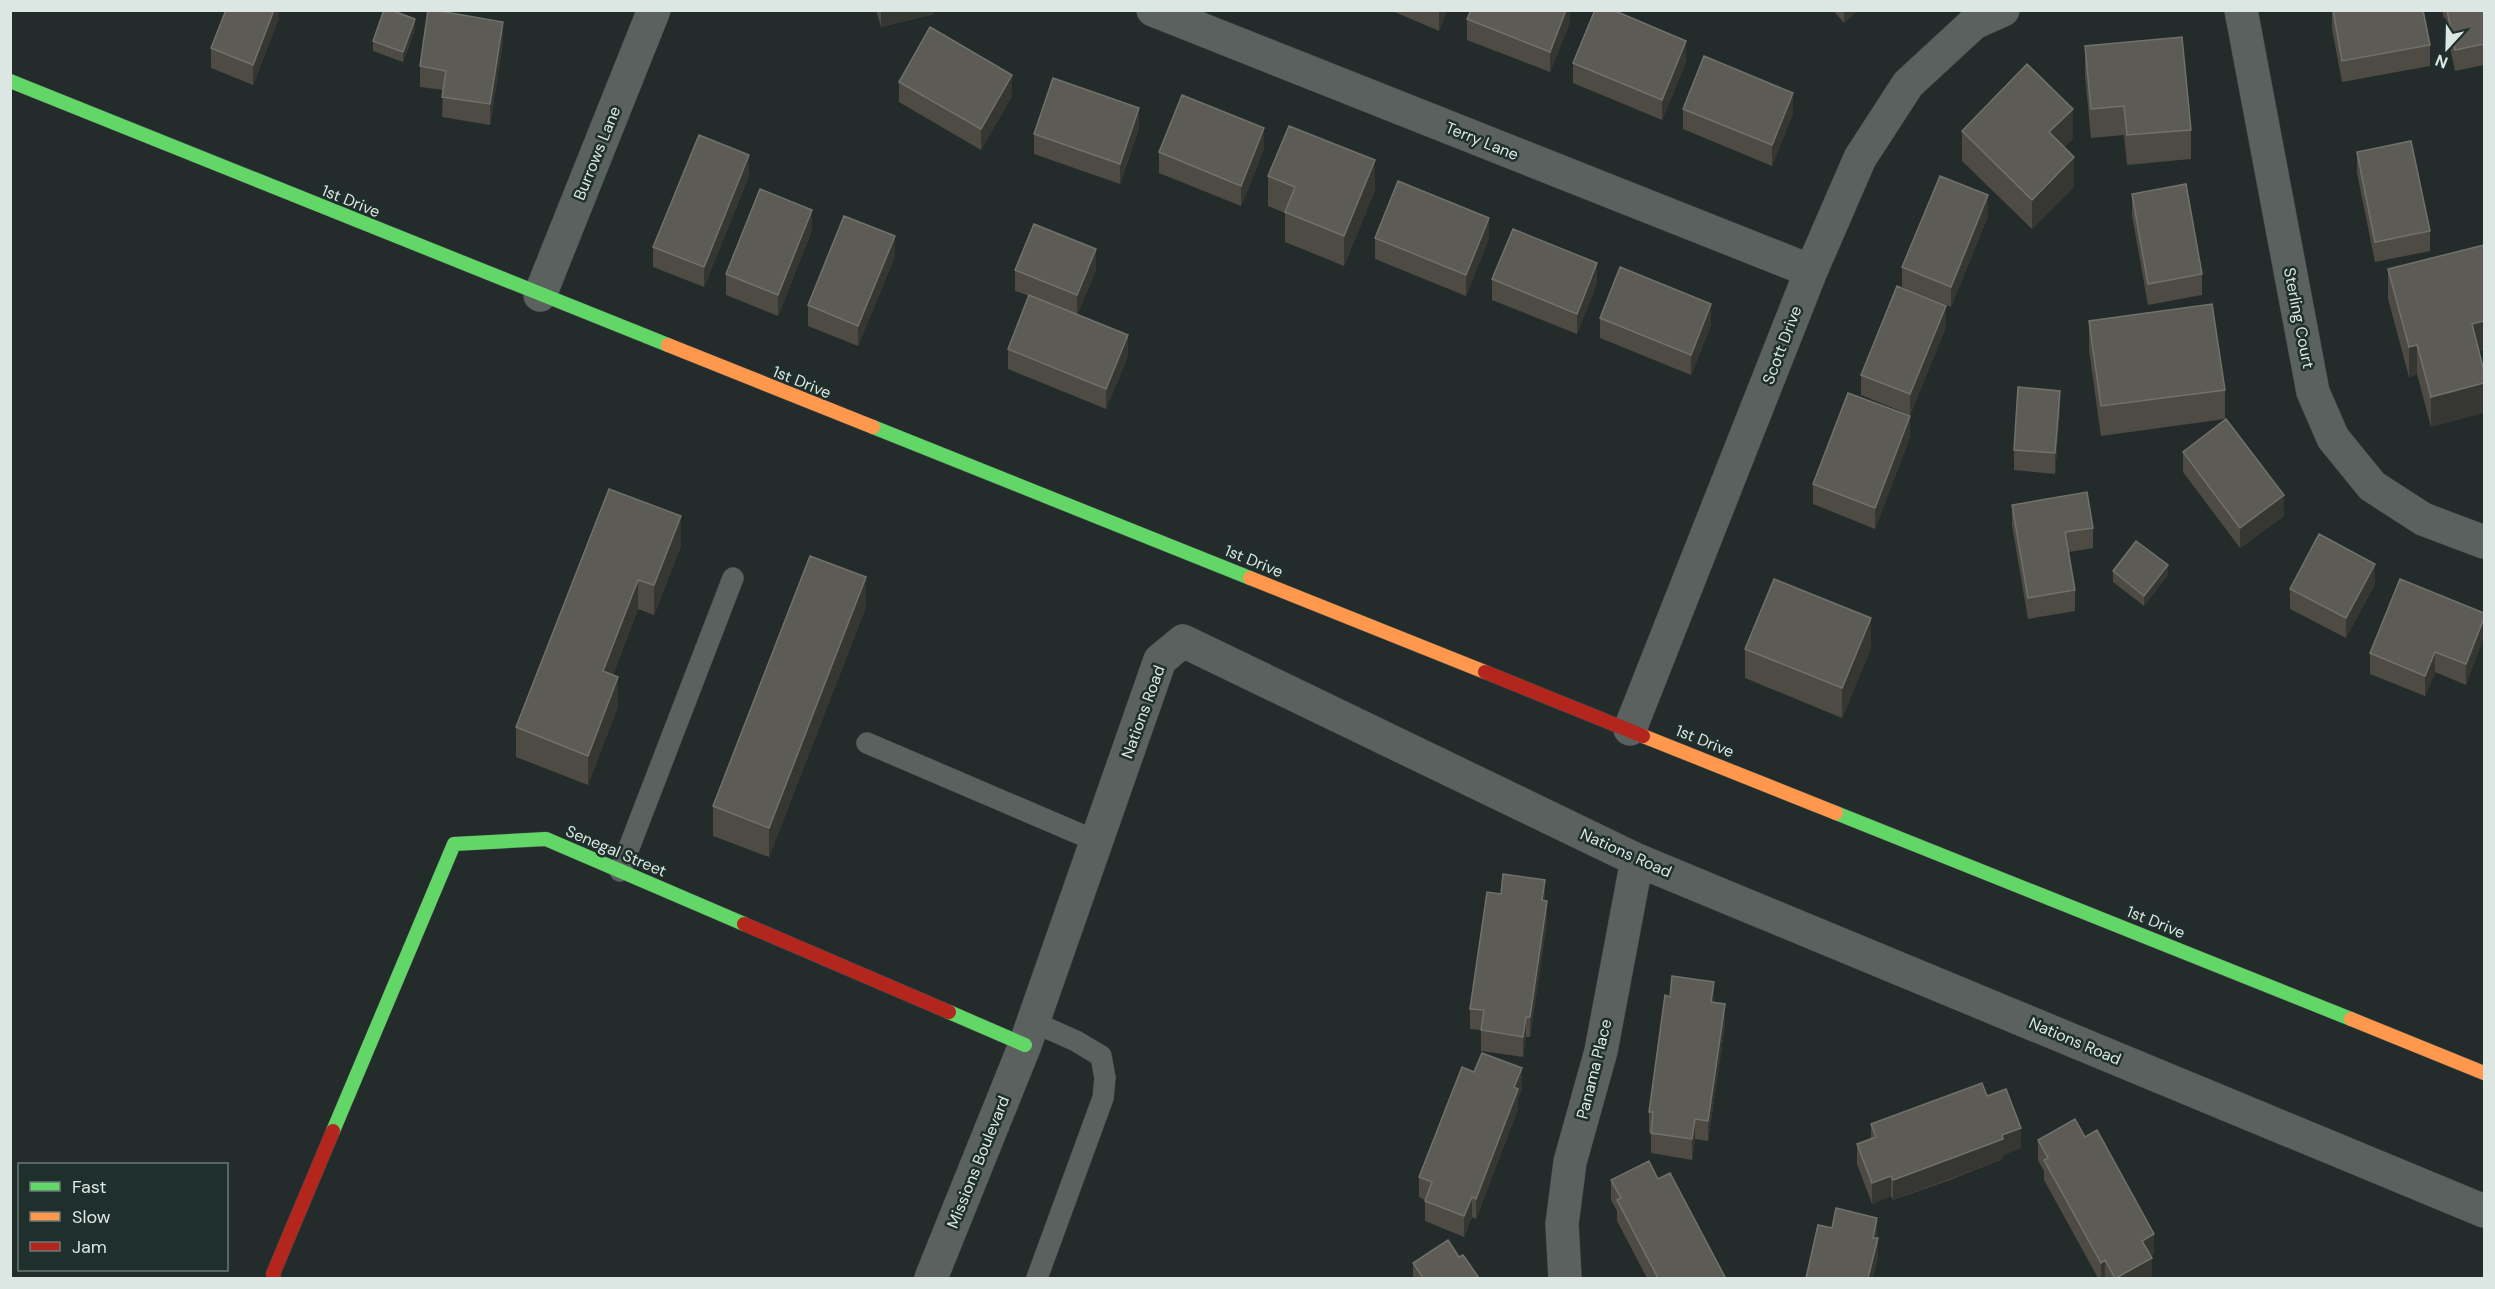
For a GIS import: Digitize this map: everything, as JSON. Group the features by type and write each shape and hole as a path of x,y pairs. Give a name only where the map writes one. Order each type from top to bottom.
{"street":[{"name":"Burrows Lane","path":"540,295 654,10"},
{"name":"Terry Lane","path":"1154,10 1811,271"},
{"name":"Scott Drive","path":"1630,729 1811,271 1860,158 1908,84 1974,23 2003,10"},
{"name":"Sterling Court","path":"2241,10 2313,392 2334,438 2372,486 2423,519 2484,542"},
{"name":"1st Drive","path":"10,81 2484,1073"},
{"name":"Nations Road","path":"1029,1034 1160,660 1183,641 1637,860 2484,1211"},
{"name":"Senegal Street","path":"274,1278 273,1274 454,844 546,839 620,871 1029,1034"},
{"name":"Panama Place","path":"1565,1278 1562,1224 1570,1162 1600,1051 1637,860"},
{"name":"Missions Boulevard","path":"931,1278 1029,1034"}],"lane":[{"path":"620,871 733,578"},
{"path":"867,743 1096,841"},
{"path":"1029,1034 1076,1041 1101,1056 1105,1078 1103,1098 1038,1278"}],"building":[{"path":"226,10 274,10 253,65 211,48"},
{"path":"384,10 391,10 415,19 403,52 373,41"},
{"path":"428,10 503,22 490,104 442,97 446,71 420,66"},
{"path":"1471,10 1566,10 1550,52 1467,19"},
{"path":"1595,10 1613,10 1686,41 1662,100 1573,63"},
{"path":"2333,10 2423,10 2430,45 2342,61"},
{"path":"2447,10 2484,10 2484,44 2455,50"},
{"path":"930,27 1012,75 981,129 899,82"},
{"path":"2182,37 2191,130 2127,135 2124,106 2091,109 2085,46"},
{"path":"1704,56 1793,93 1772,145 1683,109"},
{"path":"2027,64 2073,109 2049,132 2074,157 2032,200 1962,131"},
{"path":"1053,78 1139,108 1120,164 1034,134"},
{"path":"1182,95 1264,128 1241,186 1159,152"},
{"path":"1289,126 1375,160 1344,236 1285,212 1295,187 1268,176"},
{"path":"699,135 749,155 704,267 653,247"},
{"path":"2411,141 2430,231 2375,242 2357,152"},
{"path":"1940,176 1988,195 1951,287 1902,267"},
{"path":"1398,181 1489,218 1466,275 1375,238"},
{"path":"2186,184 2202,274 2148,284 2132,194"},
{"path":"760,189 812,210 778,295 726,274"},
{"path":"844,216 895,236 858,326 808,305"},
{"path":"1034,224 1096,249 1077,295 1015,270"},
{"path":"1513,229 1597,263 1577,314 1492,279"},
{"path":"2484,245 2484,321 2472,324 2484,371 2484,383 2431,397 2417,345 2409,347 2388,269"},
{"path":"1620,267 1711,304 1691,355 1600,318"},
{"path":"1897,286 1946,306 1910,394 1861,375"},
{"path":"1029,295 1128,335 1106,389 1008,349"},
{"path":"2212,304 2225,390 2101,406 2089,321"},
{"path":"2018,387 2060,391 2055,453 2014,450"},
{"path":"1848,393 1910,416 1875,508 1813,484"},
{"path":"2226,419 2284,495 2240,528 2183,452"},
{"path":"609,489 681,516 654,585 638,580 603,671 618,677 588,756 516,727"},
{"path":"2087,492 2093,528 2065,532 2075,590 2028,598 2012,505"},
{"path":"2319,534 2375,564 2346,618 2290,589"},
{"path":"2136,541 2168,565 2144,596 2113,571"},
{"path":"810,556 866,577 769,828 713,806"},
{"path":"1774,579 1871,618 1842,688 1745,649"},
{"path":"2400,579 2484,613 2466,664 2435,652 2425,676 2370,653"},
{"path":"1503,874 1545,880 1542,900 1547,901 1530,1017 1526,1017 1523,1037 1481,1030 1484,1010 1470,1009 1487,892 1501,894"},
{"path":"1672,976 1714,982 1711,1002 1725,1004 1708,1121 1695,1119 1692,1139 1651,1133 1653,1112 1649,1112 1665,995 1670,997"},
{"path":"1482,1053 1522,1068 1514,1087 1518,1089 1476,1199 1472,1197 1464,1216 1425,1201 1432,1182 1419,1177 1462,1067 1474,1072"},
{"path":"1982,1083 1987,1096 2006,1089 2021,1128 2002,1135 2003,1139 1893,1180 1891,1176 1872,1183 1857,1144 1876,1137 1871,1124"},
{"path":"2075,1119 2085,1137 2097,1130 2154,1234 2142,1241 2152,1258 2116,1278 2105,1260 2101,1263 2044,1160 2048,1158 2038,1140"},
{"path":"1649,1161 1658,1179 1670,1173 1725,1277 1658,1278 1617,1200 1621,1198 1611,1180"},
{"path":"1836,1208 1877,1218 1873,1238 1878,1238 1868,1278 1806,1278 1818,1225 1832,1228"},
{"path":"1448,1240 1459,1257 1463,1255 1479,1278 1423,1278 1413,1263"}],"traffic: fast":[{"path":"10,81 668,345"},
{"path":"873,427 1250,578"},
{"path":"1836,813 2351,1019"},
{"path":"333,1131 454,844 546,839 744,924"},
{"path":"949,1012 1025,1045"}],"traffic: slow":[{"path":"668,345 873,427"},
{"path":"1250,578 1485,672"},
{"path":"1643,736 1836,813"},
{"path":"2351,1019 2484,1073"}],"traffic: jam":[{"path":"1485,672 1643,736"},
{"path":"744,924 949,1012"},
{"path":"274,1278 273,1274 333,1131"}]}
